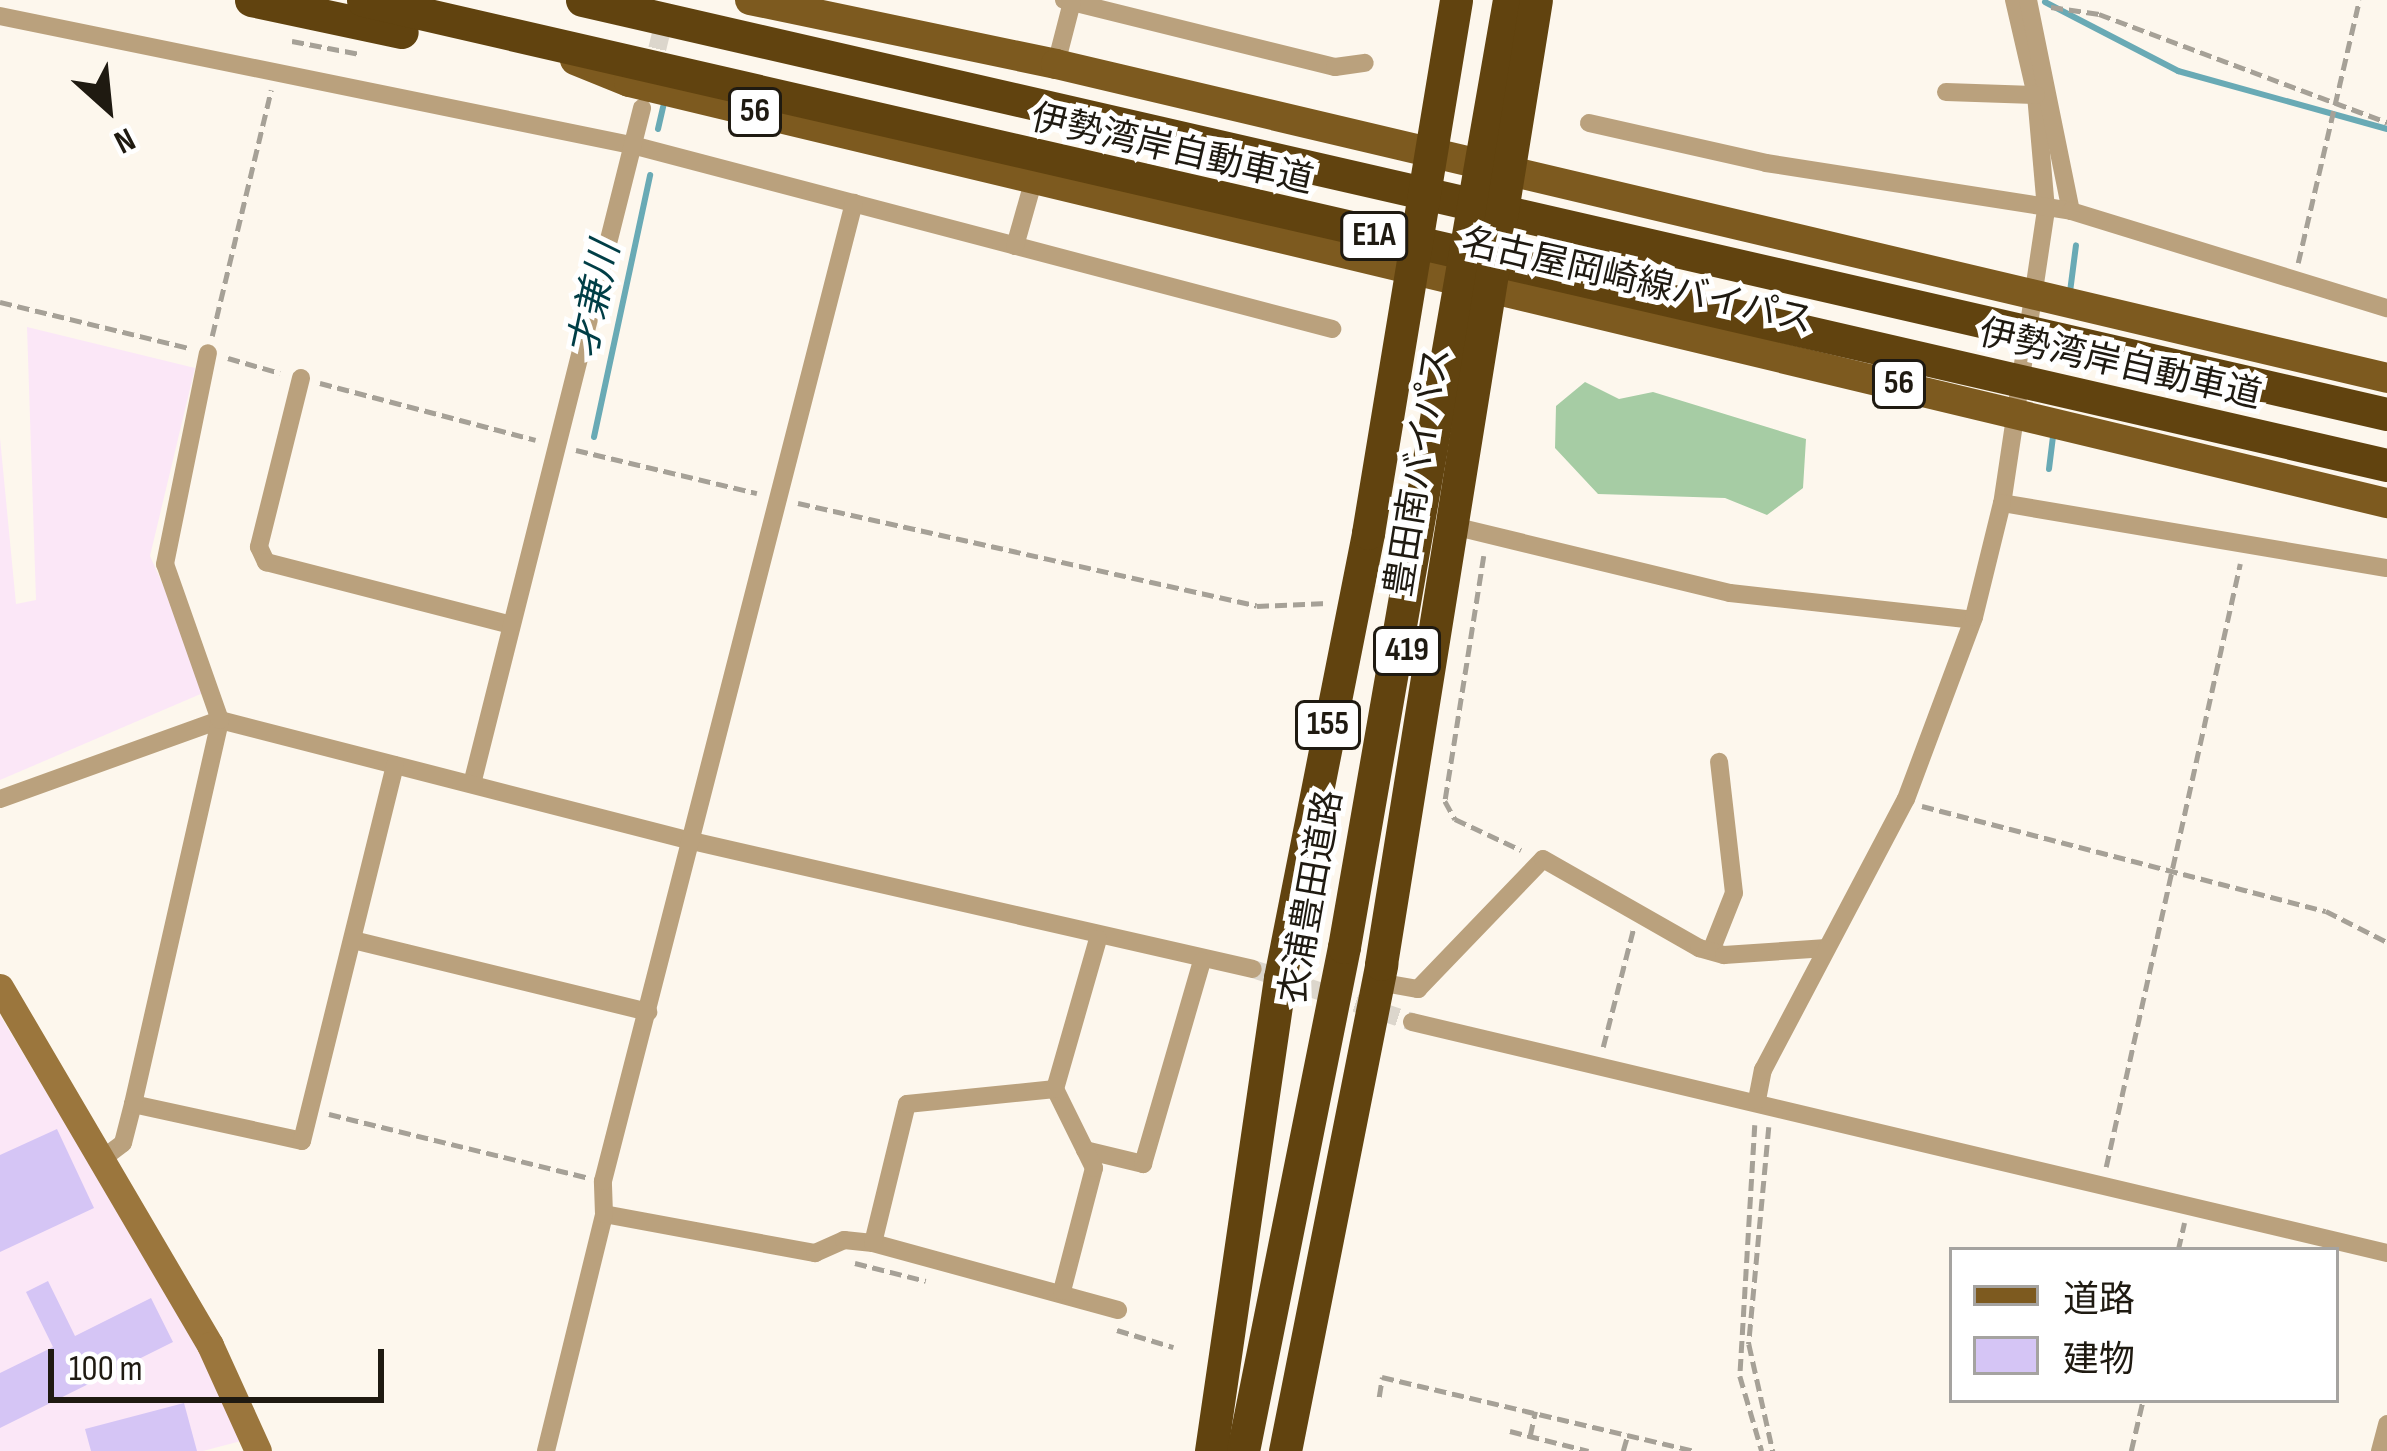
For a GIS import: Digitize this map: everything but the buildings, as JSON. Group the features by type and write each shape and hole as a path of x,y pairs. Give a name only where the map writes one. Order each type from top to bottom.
{"highway":[{"path":"251,0 636,95"},
{"name":"伊勢湾岸自動車道","path":"363,0 2387,465"},
{"name":"伊勢湾岸自動車道","path":"582,0 2387,414"},
{"name":"155","path":"1211,1451 1280,978 1456,0"},
{"name":"衣浦豊田道路","path":"1262,1451 1281,1300 1509,0"},
{"name":"衣浦豊田道路","path":"1243,1451 1281,1300 1522,0"},
{"name":"豊田南バイパス","path":"1286,1451 1378,982 1536,0"}],"main road":[{"path":"750,0 1056,64 2387,378"},
{"name":"名古屋岡崎線バイパス","path":"636,95 1034,179 2387,503"}],"street":[{"path":"1056,64 1068,1 1334,67 1365,63"},
{"path":"1764,1102 1763,1070 1827,948 1913,802 1973,620 2009,475 2046,210 2023,1"},
{"path":"2023,1 2071,211"},
{"path":"0,16 636,146 1332,329"},
{"path":"1946,92 2036,95"},
{"path":"472,784 636,146 636,95"},
{"path":"1589,124 1766,164 2071,211 2387,308"},
{"path":"1016,246 1034,179"},
{"path":"546,1451 604,1214 603,1181 854,203"},
{"path":"102,1159 123,1143 134,1104 220,720 165,564 208,353"},
{"path":"301,378 259,547 266,562 511,625"},
{"path":"2002,502 2387,568"},
{"path":"1450,525 1730,593 1973,620"},
{"path":"0,799 220,720 692,842 1098,939 1253,969"},
{"path":"1711,951 1734,893 1719,762"},
{"path":"134,1104 290,1143 302,1141 394,765"},
{"path":"1378,982 1418,989 1543,859 1711,951 1827,948"},
{"path":"1062,1291 1094,1168 1055,1089 1098,939"},
{"path":"353,940 648,1012"},
{"path":"1085,1150 1143,1164 1202,961"},
{"path":"0,987 210,1346 258,1451"},
{"path":"1412,1022 2387,1253"},
{"path":"873,1244 907,1104 1055,1089"},
{"path":"604,1214 815,1253 844,1240 873,1244 1062,1291 1118,1310"},
{"path":"2380,1451 2387,1424"}],"path":[{"path":"2294,280 2360,0"},
{"path":"2023,1 2099,14 2387,122"},
{"path":"302,10 384,58"},
{"path":"0,302 208,353 277,69"},
{"path":"1487,535 1445,801 1455,819 1543,859"},
{"path":"2102,1185 2244,545"},
{"path":"1909,826 1913,802 1927,785"},
{"path":"1913,802 2326,911 2387,942"},
{"path":"1598,1064 1637,913"},
{"path":"1762,1451 1740,1376 1764,1102"},
{"path":"1764,1102 1749,1344 1773,1451"},
{"path":"312,1110 603,1181"},
{"path":"1379,1397 1382,1377 1695,1451"},
{"path":"2131,1451 2142,1403"},
{"path":"1530,1436 1534,1412"},
{"path":"1510,1431 1589,1451"},
{"path":"1623,1451 1628,1434"}],"shaded area":[{"path":"27,327 195,368 150,556 210,690 0,780 0,438 16,604 36,600"},
{"path":"0,1015 201,1350 241,1441 203,1451 0,1451"}],"green space":[{"path":"1585,382 1619,399 1653,392 1806,439 1803,488 1767,515 1725,498 1598,494 1555,448 1556,406"}],"waterway":[{"path":"2045,2 2178,71 2387,129"},
{"name":"才兼川","path":"658,129 663,107"},
{"name":"才兼川","path":"594,437 650,175"},
{"path":"2070,292 2076,245"},
{"path":"2049,469 2054,431"}],"tunnel":[{"path":"651,75 669,0"},
{"path":"1253,969 1412,1022"}]}
